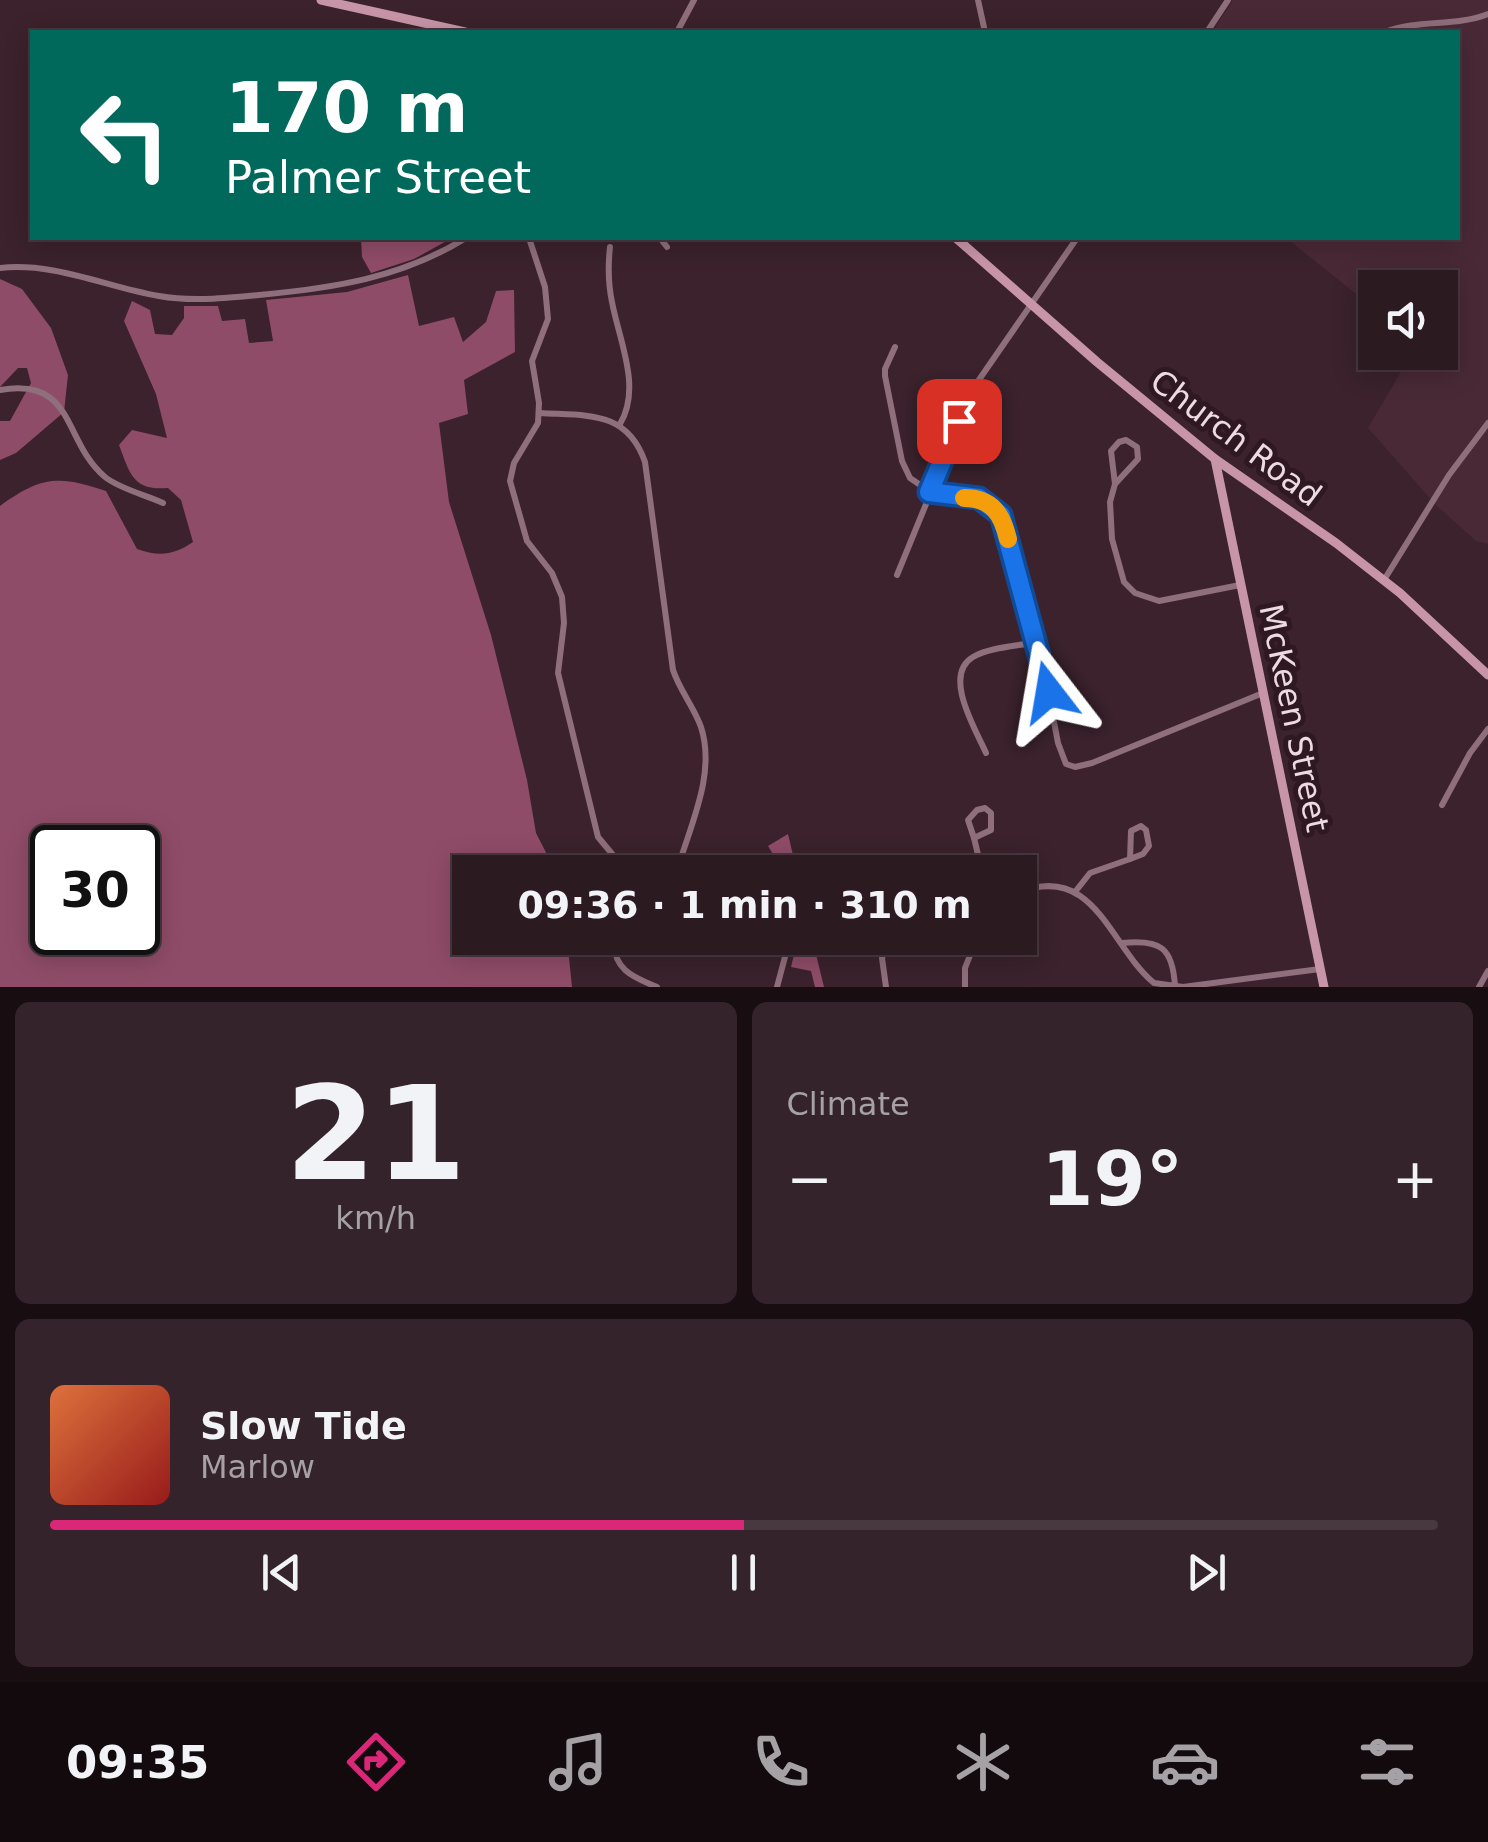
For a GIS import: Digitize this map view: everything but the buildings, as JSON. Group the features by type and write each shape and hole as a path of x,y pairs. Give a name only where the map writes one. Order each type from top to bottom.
{"street":[{"path":"321,0 456,30"},
{"path":"679,30 694,0"},
{"path":"978,0 985,30"},
{"path":"1208,30 1228,0"},
{"path":"1392,30 1415,23 1466,21 1488,14"},
{"path":"0,268 44,269 157,296 226,298 362,282 410,266 462,240"},
{"path":"530,240 548,300 547,326 532,361 540,413 534,435 514,463 510,481 527,541 552,573 562,597 564,623 558,673 594,825 604,848 612,855"},
{"path":"662,240 667,247"},
{"name":"Church Road","path":"958,240 1215,459 1384,580 1488,676"},
{"path":"897,576 974,387 1076,240"},
{"path":"610,246 611,298 630,390 628,410 620,424"},
{"path":"895,347 885,369 902,461 910,478 929,492 979,498 1001,515 1066,764 1075,767 1265,692"},
{"path":"0,390 34,387 51,397 106,477 163,503"},
{"path":"540,413 590,416 620,424 635,441 645,462 674,670 704,740 704,776 682,855"},
{"path":"1384,580 1449,476 1488,423"},
{"path":"1115,484 1138,459 1133,442 1119,442 1111,451 1115,484 1110,502 1112,539 1122,576 1135,593 1150,600 1167,601 1240,585"},
{"name":"McKeen Street","path":"1215,459 1324,987"},
{"path":"986,753 960,691 964,666 974,656 1036,642"},
{"path":"1442,805 1488,729"},
{"path":"974,838 991,830 991,813 985,808 968,820 978,855"},
{"path":"1076,892 1090,872 1143,854 1149,846 1146,830 1141,826 1131,831 1130,858"},
{"path":"1037,888 1076,892 1099,912 1150,980 1176,987 1320,968"},
{"path":"1120,943 1160,946 1170,957 1176,987"},
{"path":"616,955 624,970 656,987"},
{"path":"776,987 785,955"},
{"path":"883,955 886,987"},
{"path":"966,987 970,955"},
{"path":"1479,987 1488,971"}],"shaded area":[{"path":"1233,0 1488,0 1488,544 1476,541 1435,504 1368,428 1402,370 1458,370 1458,270 1358,270 1358,295 1289,240 1460,240 1460,30 1213,30"},
{"path":"361,240 448,240 414,259 371,273 362,257"},
{"path":"408,275 419,326 454,317 463,342 486,322 496,291 514,290 515,352 464,380 468,414 439,423 449,502 491,635 536,833 547,855 452,855 452,955 569,955 572,987 0,987 0,506 39,484 75,482 106,491 137,549 166,553 193,542 181,500 168,488 147,487 134,478 119,445 132,430 167,438 156,394 124,321 132,301 150,310 155,334 172,335 184,318 184,306 218,306 222,321 245,319 249,343 273,341 266,300 347,292"},
{"path":"0,279 22,289 51,328 68,375 64,412 16,453 0,460 0,421 10,421 31,383 27,368 18,368 0,387"},
{"path":"788,834 793,855 774,855 768,846"},
{"path":"794,955 816,955 824,987 815,987 811,971 791,967"}],"slow traffic":[{"path":"964,498 979,498 997,510 1008,539"}],"route":[{"path":"959,421 929,492 979,498 1001,515 1049,692"}]}
